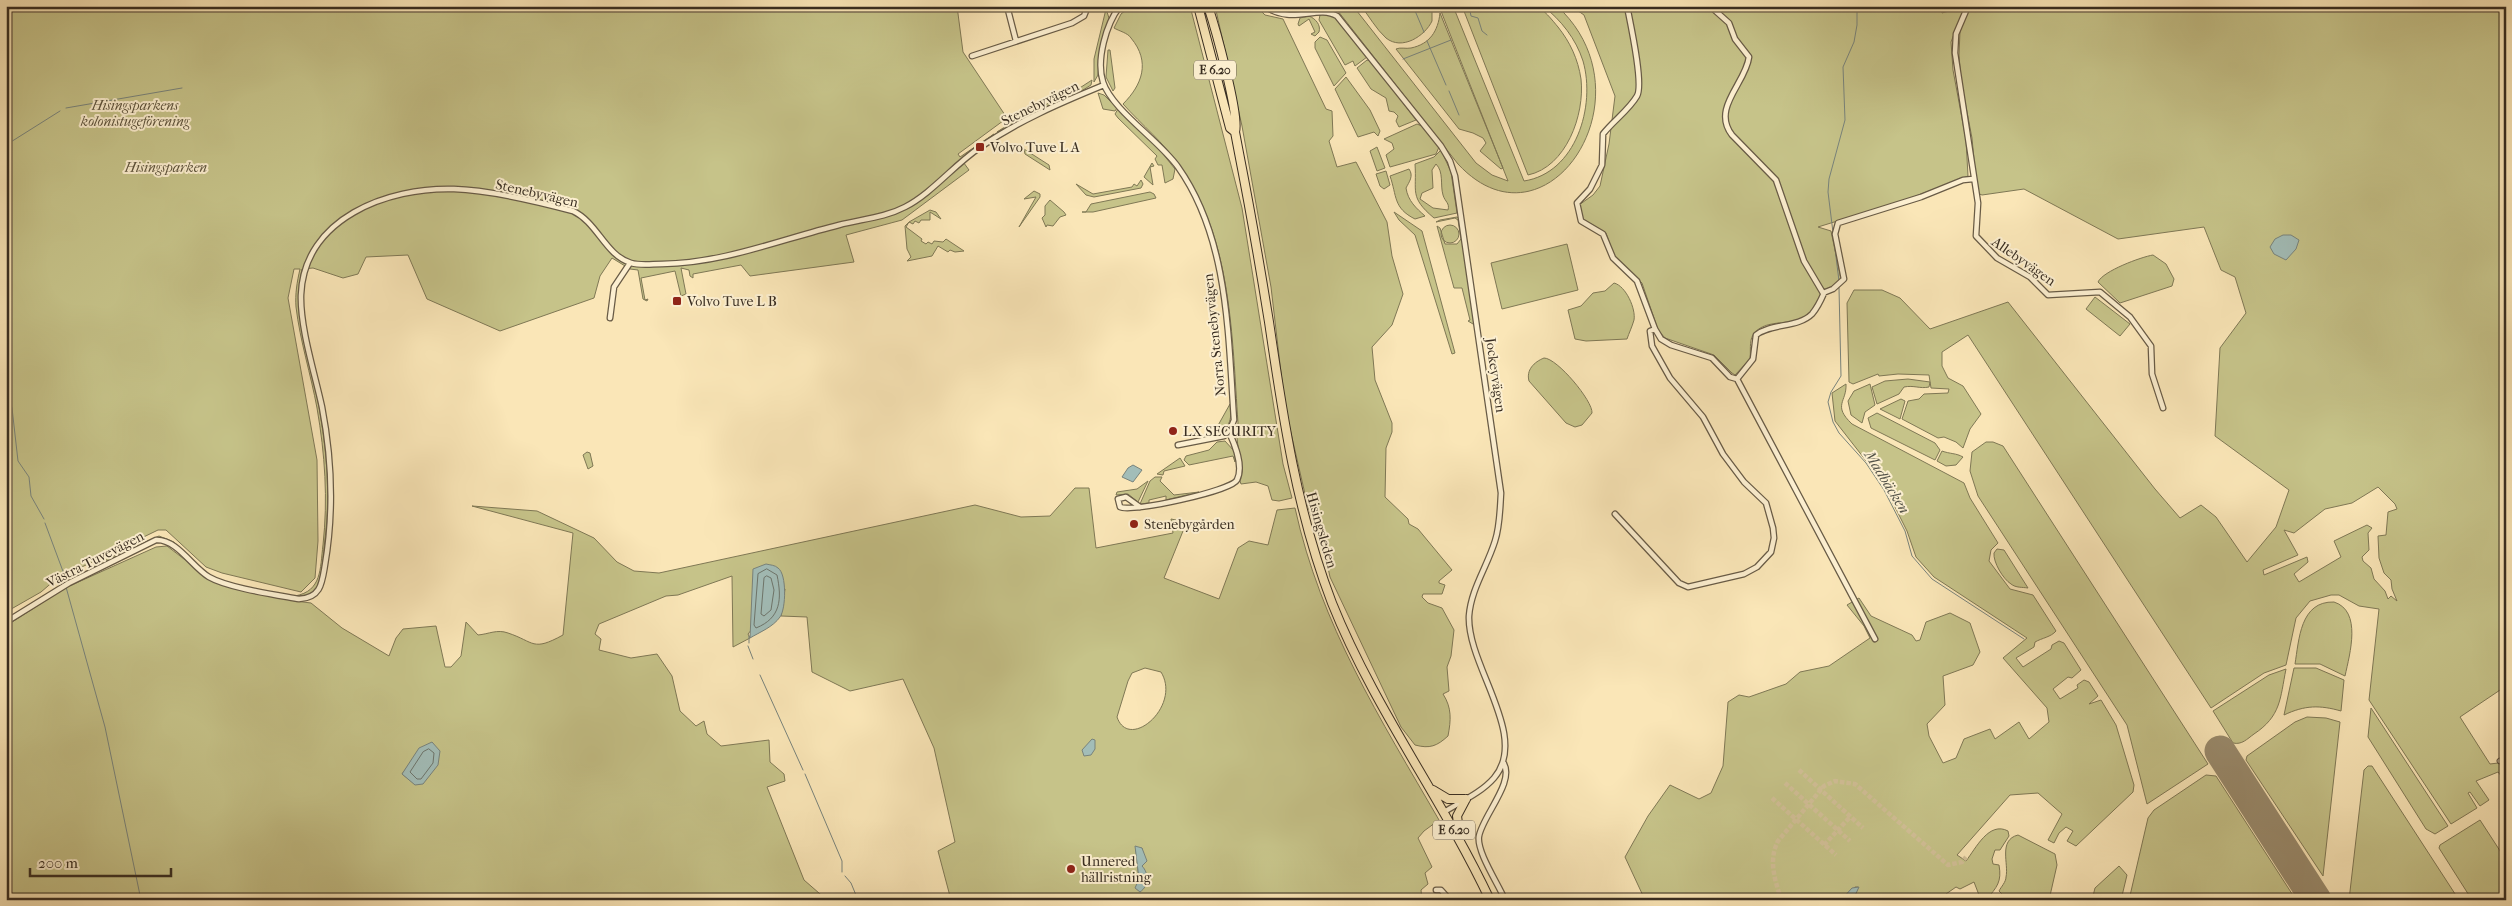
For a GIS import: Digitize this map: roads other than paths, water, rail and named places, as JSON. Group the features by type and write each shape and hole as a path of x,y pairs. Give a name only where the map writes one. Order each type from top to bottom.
{"highway":[{"name":"Hisingsleden","path":"1198,6 1230,128 1235,132"},
{"name":"Hisingsleden","path":"1208,6 1237,126 1235,132 1255,236 1289,453 1308,533 1332,603 1358,662 1444,812 1490,900"},
{"name":"E 6.20","path":"1430,787 1448,799 1466,799 1457,816 1461,844"}],"street":[{"path":"1007,6 1016,41"},
{"path":"972,56 1008,46 1016,41 1072,23 1084,16 1088,6"},
{"name":"Jockeyvägen","path":"1265,6 1282,14 1299,15 1326,11 1337,16 1443,148 1452,165 1459,194 1501,492 1496,540 1470,604 1470,635 1503,729 1506,745 1503,762 1507,774 1505,781 1483,825 1478,840 1484,858 1505,900"},
{"path":"1626,6 1634,45 1639,92 1634,101 1603,134 1602,165 1590,189 1577,202 1581,221 1603,234 1613,258 1637,281 1655,329 1665,342 1712,358 1730,377 1737,379 1875,639"},
{"path":"1710,6 1729,23 1735,39 1749,57 1729,98 1726,126 1732,135 1776,180 1804,262 1818,288 1824,293"},
{"name":"Allebyvägen","path":"1968,6 1955,41 1959,85 1971,146 1973,179 1978,208 1975,232 1979,242 1997,258 2030,277 2048,295 2100,292 2130,317 2152,346 2152,374 2163,408"},
{"path":"1104,85 1101,71 1102,57 1117,7"},
{"name":"Stenebyvägen","path":"306,598 316,594 321,584 328,538 331,488 326,429 302,312 301,295 308,261 326,232 354,212 392,196 430,189 465,190 573,211 590,221 615,253 630,263 686,263 717,258 767,247 831,227 893,212 915,201 971,154 1001,134 1042,111 1104,85"},
{"name":"Norra Stenebyvägen","path":"1104,85 1119,106 1177,166 1203,213 1214,250 1228,333 1234,420 1230,432 1238,455 1238,474 1234,484 1223,489 1140,507 1125,510 1120,507 1118,499 1126,496 1140,507"},
{"path":"1737,379 1753,359 1756,335 1777,326 1806,318 1816,309 1824,293 1841,283 1844,279 1835,234 1838,223 1921,197 1963,180 1973,179"},
{"path":"610,318 614,287 630,263"},
{"path":"1615,514 1679,583 1688,587 1752,571 1767,558 1774,545 1771,516 1766,503 1744,482 1723,454 1706,421 1670,378 1652,346 1650,331 1655,329"},
{"path":"1178,445 1224,436 1230,432"},
{"name":"Västra Tuvevägen","path":"6,622 69,583 147,544 159,540 172,546 214,580 291,598 306,598"},
{"path":"1444,812 1490,782 1503,762"},
{"path":"1436,890 1441,890 1450,900"}],"water":[{"path":"2283,235 2291,235 2299,240 2296,249 2286,260 2274,254 2270,247 2275,239"},
{"path":"1133,465 1142,470 1133,482 1122,477 1128,468"},
{"path":"766,564 778,568 783,577 785,592 782,613 774,624 750,638 753,569"},
{"path":"1092,739 1095,740 1095,749 1091,755 1084,756 1082,750"},
{"path":"432,742 440,751 438,765 423,784 415,785 402,774 419,748"},
{"path":"1135,846 1142,848 1147,861 1142,866 1146,872 1147,879 1145,886 1140,892 1135,888 1139,879"},
{"path":"1859,887 1853,900 1841,900 1852,888"}],"waterway":[{"path":"1413,6 1424,32"},
{"path":"1469,6 1471,16 1478,18 1482,31 1487,35"},
{"name":"Madbäcken","path":"1839,281 1828,192 1829,179 1845,120 1843,67 1854,42 1857,25 1857,6"},
{"path":"1403,59 1451,40"},
{"path":"1427,41 1446,85"},
{"path":"66,108 182,88"},
{"path":"1449,91 1459,115"},
{"path":"6,145 60,111"},
{"name":"Madbäcken","path":"1839,288 1841,376 1831,392 1828,402 1833,422 1839,433 1866,463 1884,490 1905,531 1912,556 1932,579 2024,639"},
{"path":"6,388 12,408 18,461 29,477 31,496 44,519"},
{"path":"45,523 64,574"},
{"path":"66,587 105,727 141,900"},
{"path":"749,636 749,643"},
{"path":"748,646 753,659"},
{"path":"760,675 803,770"},
{"path":"805,774 842,861 842,872"},
{"path":"845,876 851,883 858,900"}],"tunnel":[{"path":"1799,770 1863,828"},
{"path":"1781,900 1773,863 1773,856 1778,841 1824,786 1835,781 1855,784 1948,865 1962,862 1966,857"},
{"path":"1785,783 1850,841"},
{"path":"1772,798 1836,855"},
{"path":"1824,845 1850,817"}],"place":[{"name":"Volvo Tuve L A","path":"980,147"},
{"name":"Volvo Tuve L B","path":"677,301"},
{"name":"LX SECURITY","path":"1173,431"},
{"name":"Stenebygården","path":"1134,524"},
{"name":"Unnered hällristning","path":"1071,869"}],"park label":[{"name":"Hisingsparkens kolonistugeförening","path":"135,114"},
{"name":"Hisingsparken","path":"166,167"}]}
